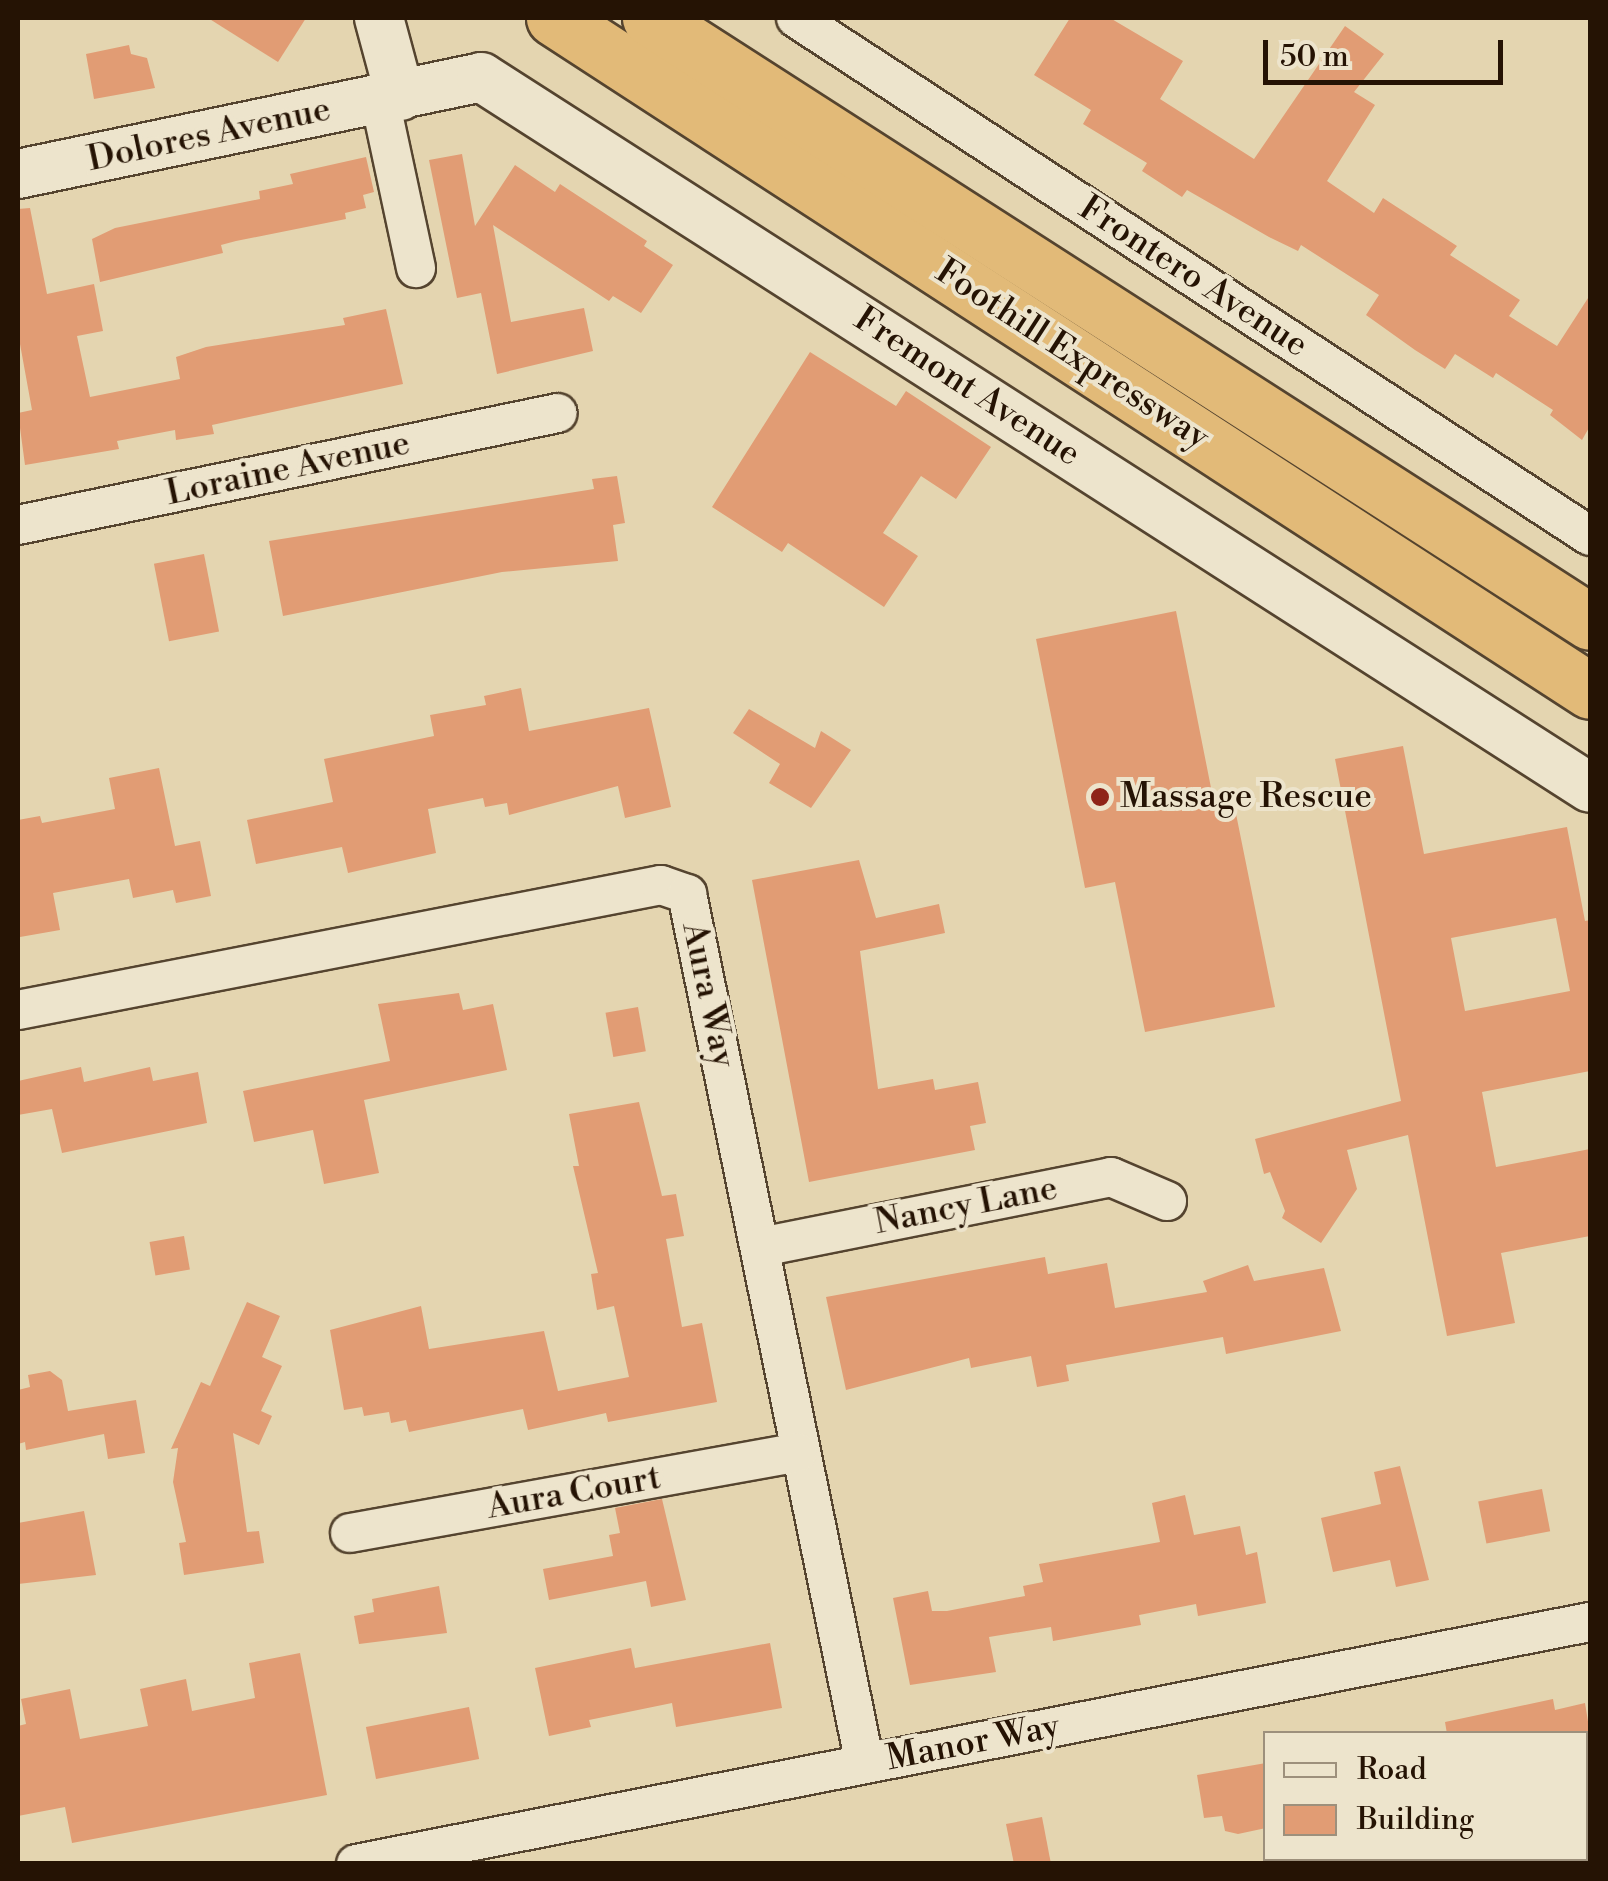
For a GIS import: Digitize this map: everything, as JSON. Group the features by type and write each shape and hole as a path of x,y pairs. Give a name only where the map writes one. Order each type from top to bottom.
{"highway":[{"name":"Foothill Expressway","path":"554,18 1590,691"},
{"name":"Foothill Expressway","path":"650,18 1590,622"}],"street":[{"path":"379,18 416,268"},
{"name":"Frontero Avenue","path":"796,18 1590,536"},
{"name":"Fremont Avenue","path":"390,98 480,77 1590,788"},
{"name":"Dolores Avenue","path":"18,174 390,98"},
{"name":"Loraine Avenue","path":"18,525 558,413"},
{"name":"Aura Way","path":"18,1010 661,885 686,894 865,1764"},
{"name":"Nancy Lane","path":"761,1247 1111,1177 1167,1201"},
{"name":"Aura Court","path":"350,1533 798,1452"},
{"name":"Manor Way","path":"356,1864 1590,1622"}],"building":[{"path":"208,18 306,18 278,62"},
{"path":"1070,18 1110,18 1183,61 1160,99 1254,159 1345,26 1384,54 1354,92 1375,105 1327,181 1374,213 1383,198 1457,246 1450,255 1520,300 1509,316 1557,346 1590,295 1590,426 1582,440 1550,415 1553,410 1496,373 1493,378 1455,354 1445,369 1415,350 1366,315 1379,295 1301,245 1298,251 1187,190 1182,197 1142,171 1147,163 1083,124 1091,110 1034,75"},
{"path":"129,45 131,54 147,58 155,88 94,99 86,54"},
{"path":"462,154 475,226 515,165 555,192 560,184 647,241 644,246 673,265 641,313 613,296 609,301 493,225 511,322 584,308 593,351 497,374 481,293 457,298 429,160"},
{"path":"366,157 374,192 363,195 366,208 345,213 346,219 236,241 221,245 223,253 100,282 92,239 115,228 260,199 259,191 293,184 290,174"},
{"path":"30,208 47,294 94,284 103,331 77,336 90,397 180,379 176,357 206,347 345,325 343,318 386,309 403,384 212,425 214,434 176,440 175,430 117,441 119,449 25,465 18,413 32,410 18,333 18,209"},
{"path":"810,352 896,406 906,391 991,447 956,499 921,476 883,533 918,556 884,607 788,543 782,552 712,507"},
{"path":"617,476 625,523 613,525 618,561 502,572 283,616 269,541 594,489 592,479"},
{"path":"204,554 219,632 169,641 154,564"},
{"path":"1176,611 1215,808 1234,804 1275,1007 1145,1032 1115,882 1085,888 1036,639"},
{"path":"521,688 529,731 649,708 671,807 625,818 618,786 509,815 507,803 485,807 483,798 428,809 436,853 348,873 342,847 256,864 247,820 333,802 324,759 434,736 430,715 486,705 484,696"},
{"path":"749,709 815,748 821,731 851,750 811,808 769,783 780,764 733,733"},
{"path":"1403,746 1424,854 1567,827 1585,921 1590,920 1590,1071 1482,1092 1496,1167 1590,1149 1590,1236 1501,1253 1515,1323 1447,1336 1408,1135 1347,1150 1357,1189 1321,1243 1282,1218 1285,1211 1270,1172 1264,1174 1255,1139 1401,1101 1335,759","holes":["1556,918 1570,991 1465,1011 1451,938"]},
{"path":"159,768 175,846 200,841 211,896 176,903 173,890 133,898 129,879 53,893 60,930 20,937 18,820 40,816 42,823 115,809 109,778"},
{"path":"859,860 876,918 939,904 945,933 860,951 878,1089 933,1079 935,1090 978,1082 986,1123 970,1126 975,1150 809,1182 752,880"},
{"path":"459,993 463,1010 493,1004 507,1070 364,1100 379,1173 324,1184 313,1130 254,1142 243,1091 390,1061 378,1004"},
{"path":"638,1007 646,1051 613,1057 606,1013"},
{"path":"81,1067 84,1082 150,1067 153,1081 198,1072 207,1123 62,1153 52,1109 18,1115 18,1081"},
{"path":"639,1102 662,1196 676,1194 684,1236 666,1239 682,1327 702,1323 717,1402 608,1422 606,1413 528,1430 523,1409 409,1432 406,1420 391,1423 389,1412 364,1416 362,1407 344,1410 330,1330 421,1306 429,1349 544,1331 558,1391 629,1377 614,1306 597,1310 591,1274 598,1273 573,1166 579,1166 569,1114"},
{"path":"184,1236 190,1269 155,1276 150,1242"},
{"path":"1045,1257 1048,1274 1107,1263 1115,1308 1207,1292 1203,1281 1248,1265 1254,1281 1324,1268 1341,1331 1226,1354 1223,1337 1066,1365 1069,1381 1037,1387 1031,1356 971,1368 969,1358 846,1390 826,1297"},
{"path":"247,1302 280,1316 262,1357 282,1366 261,1411 272,1416 259,1445 233,1433 247,1532 259,1531 264,1563 184,1575 179,1543 186,1542 173,1482 178,1448 171,1449 201,1382 210,1386"},
{"path":"50,1371 62,1380 68,1411 136,1400 145,1453 108,1459 104,1434 26,1450 25,1442 18,1444 18,1390 30,1387 28,1375"},
{"path":"1400,1466 1429,1580 1396,1587 1390,1560 1333,1572 1321,1518 1381,1504 1374,1472"},
{"path":"1542,1489 1550,1531 1486,1544 1478,1501"},
{"path":"1185,1495 1194,1535 1240,1526 1246,1555 1257,1552 1266,1603 1198,1616 1196,1604 1139,1615 1141,1625 1053,1641 1051,1627 989,1637 996,1672 910,1685 893,1598 928,1591 932,1611 947,1611 1025,1596 1023,1586 1043,1582 1039,1564 1160,1542 1152,1503"},
{"path":"662,1499 686,1600 651,1607 646,1581 549,1600 543,1569 613,1556 609,1535 620,1533 615,1508"},
{"path":"84,1511 96,1575 18,1584 18,1523"},
{"path":"439,1586 447,1633 359,1644 354,1616 374,1612 372,1599"},
{"path":"770,1643 782,1708 676,1727 672,1703 589,1720 591,1727 549,1736 535,1668 631,1648 635,1668"},
{"path":"300,1653 327,1795 72,1843 65,1807 18,1816 18,1726 26,1724 21,1699 70,1689 80,1739 148,1726 140,1689 186,1679 192,1711 255,1698 249,1663"},
{"path":"1553,1699 1555,1710 1585,1703 1590,1734 1446,1731 1445,1722"},
{"path":"469,1707 479,1759 376,1779 366,1727"},
{"path":"1263,1764 1263,1829 1238,1834 1225,1831 1222,1816 1204,1818 1197,1775"},
{"path":"1042,1817 1051,1864 1014,1864 1006,1824"}],"place":[{"name":"Massage Rescue","path":"1100,797"}]}
